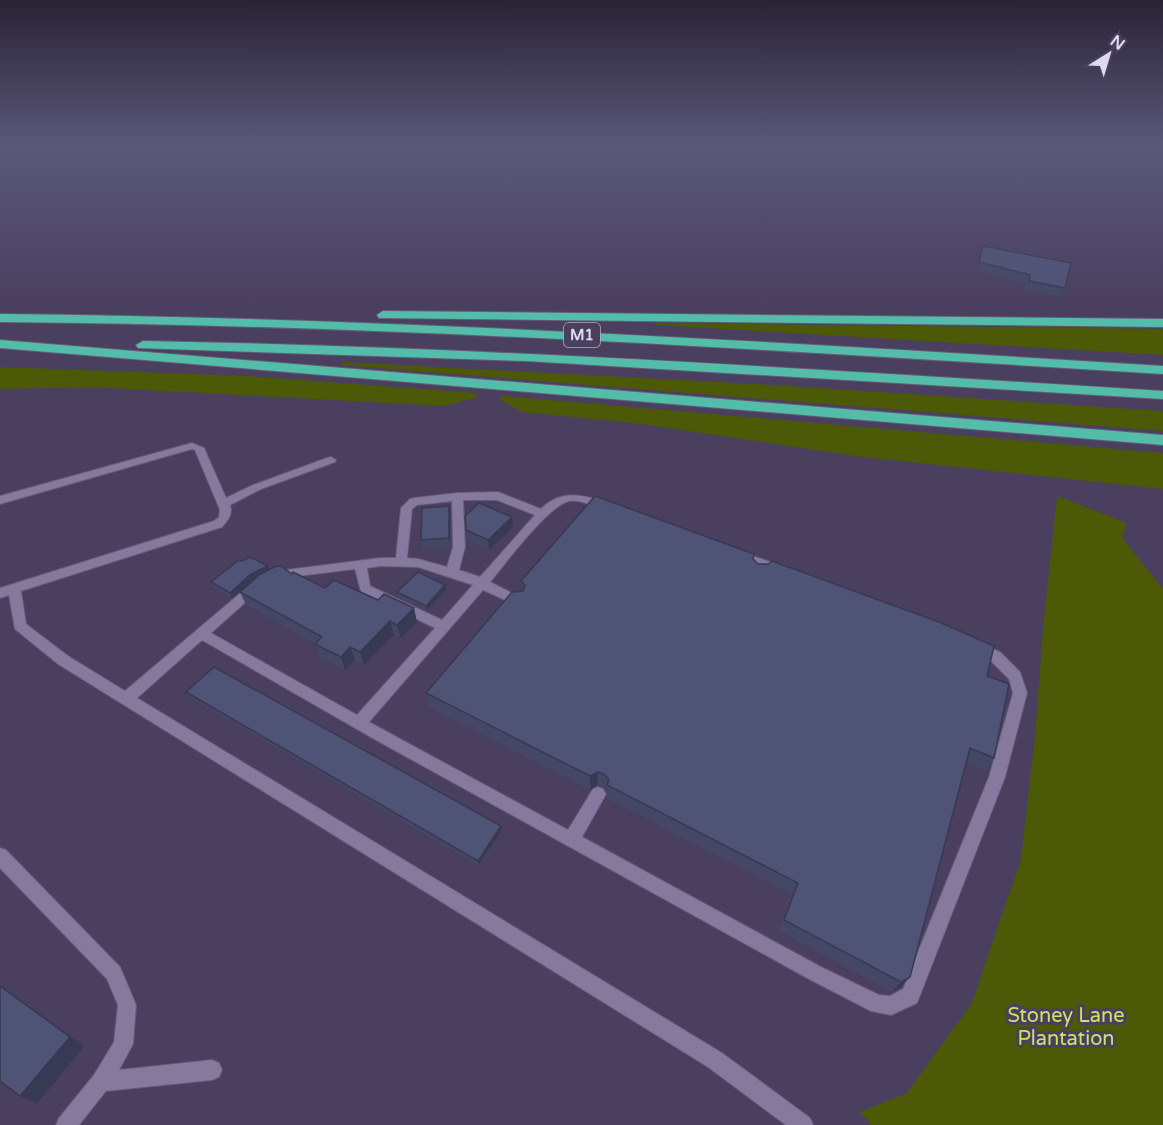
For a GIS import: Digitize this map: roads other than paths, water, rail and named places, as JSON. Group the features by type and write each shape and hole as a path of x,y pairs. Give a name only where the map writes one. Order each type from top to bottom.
{"highway":[{"path":"156,318 266,314 1163,323"},
{"name":"M1","path":"0,318 156,318 543,333 1163,370"},
{"name":"M1","path":"0,344 223,346 535,358 1163,395"},
{"path":"0,344 1163,440"}],"lane":[{"path":"0,500 192,446 200,448 226,510 224,518 218,524 7,591 20,626 63,660 716,1060 803,1125"},
{"path":"223,504 256,487 331,460"},
{"path":"401,563 407,508 414,502 457,497 498,496 542,514"},
{"path":"359,723 542,514 561,499 574,496 619,511"},
{"path":"452,573 459,547 457,497"},
{"path":"730,552 796,576"},
{"path":"126,699 259,584 275,574 361,565 418,563 452,573 518,601"},
{"path":"361,565 365,589 443,626"},
{"path":"202,634 359,723 855,994 878,1004 891,1006 903,1002 910,996 997,777 1020,693 1015,676 995,656 964,641"},
{"path":"572,839 598,794"},
{"path":"0,856 114,973 127,1005 123,1044 101,1082 66,1125"},
{"path":"101,1082 212,1070"}],"park label":[{"name":"Stoney Lane Plantation","path":"1066,1028"}]}
